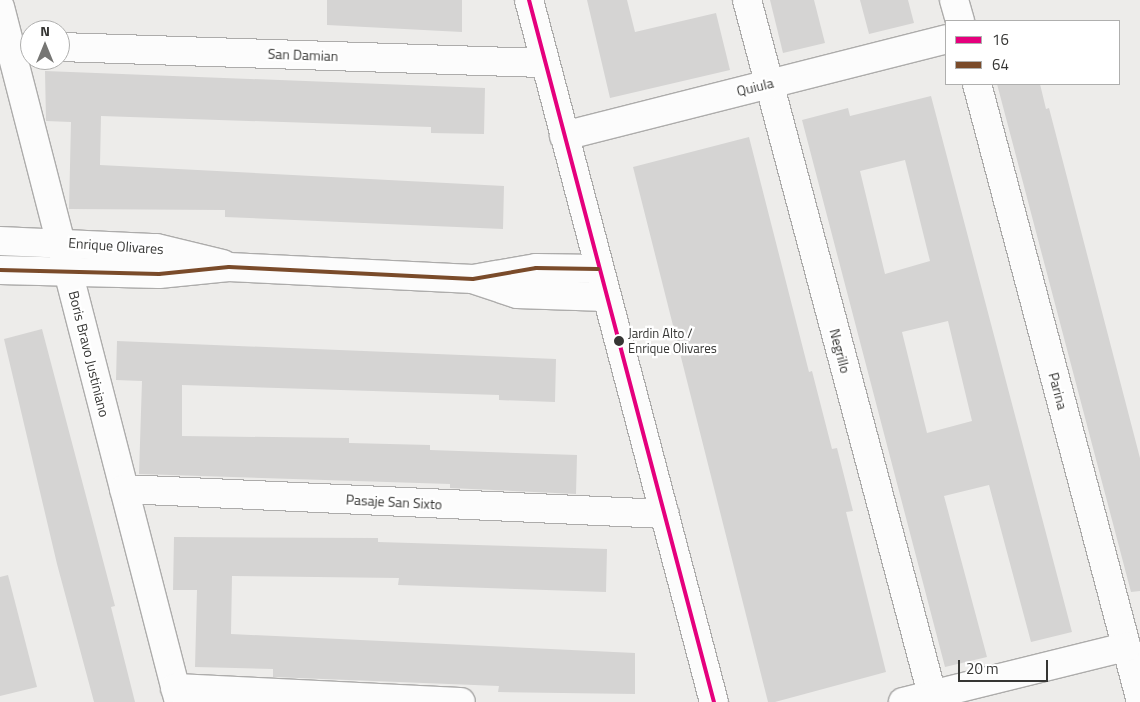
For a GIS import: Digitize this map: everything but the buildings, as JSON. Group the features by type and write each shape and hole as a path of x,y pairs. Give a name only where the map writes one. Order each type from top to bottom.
{"street":[{"path":"529,0 598,269 714,702"},
{"name":"Negrillo","path":"746,0 933,699"},
{"path":"954,0 960,20"},
{"name":"Boris Bravo Justiniano","path":"0,7 20,46"},
{"name":"Quiula","path":"564,136 945,39"},
{"name":"San Damian","path":"70,47 545,63"},
{"name":"Boris Bravo Justiniano","path":"25,70 68,271 177,695"},
{"name":"Parina","path":"977,85 1140,698"},
{"name":"Enrique Olivares","path":"0,241 61,242 157,248 229,267"},
{"name":"Enrique Olivares","path":"0,270 159,274 229,267 473,279 536,268 598,269"},
{"name":"Enrique Olivares","path":"473,279 517,294 606,297"},
{"name":"Pasaje San Sixto","path":"124,489 664,514"},
{"path":"903,702 933,699 1126,647"},
{"path":"177,695 461,702"}],"transit line":[{"name":"16","path":"529,0 714,702"},
{"name":"64","path":"0,270 159,274 229,267 473,279 536,268 598,269"}],"place":[{"name":"Jardin Alto / Enrique Olivares","path":"619,341"}]}
